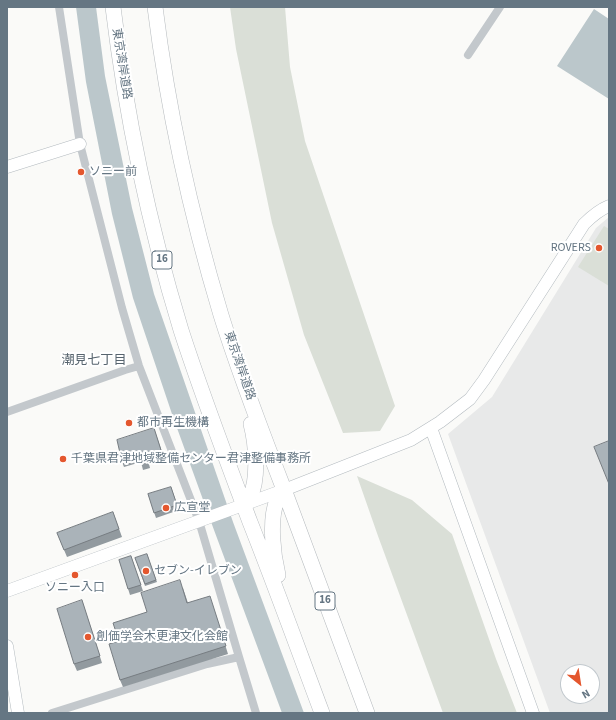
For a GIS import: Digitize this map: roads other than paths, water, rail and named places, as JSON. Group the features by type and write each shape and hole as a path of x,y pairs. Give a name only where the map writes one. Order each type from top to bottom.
{"highway":[{"name":"東京湾岸道路","path":"113,7 118,52 128,113 162,262 181,328 197,379 322,713"},
{"name":"東京湾岸道路","path":"155,7 166,82 181,162 202,249 221,315 255,413 367,713"},
{"path":"231,345 255,443 254,484 249,498 244,504"},
{"path":"284,490 277,499 275,508 273,546 277,570 299,651"}],"street":[{"path":"59,7 80,144 122,308 139,366 199,521 256,713"},
{"path":"468,55 500,7"},
{"path":"7,167 80,144"},
{"path":"7,591 284,490 411,440 431,428 470,399 484,380 584,224 592,215 609,206"},
{"path":"7,412 139,366"},
{"path":"431,428 533,713"},
{"path":"7,646 18,713"},
{"path":"52,713 214,662 239,657"}],"place":[{"name":"ソニー前","path":"81,172"},
{"name":"ROVERS","path":"599,248"},
{"name":"都市再生機構","path":"129,423"},
{"name":"千葉県君津地域整備センター君津整備事務所","path":"63,459"},
{"name":"広宣堂","path":"166,508"},
{"name":"セブン-イレブン","path":"146,571"},
{"name":"ソニー入口","path":"75,575"},
{"name":"創価学会木更津文化会館","path":"88,637"}],"district":[{"name":"潮見七丁目","path":"94,361"}]}
